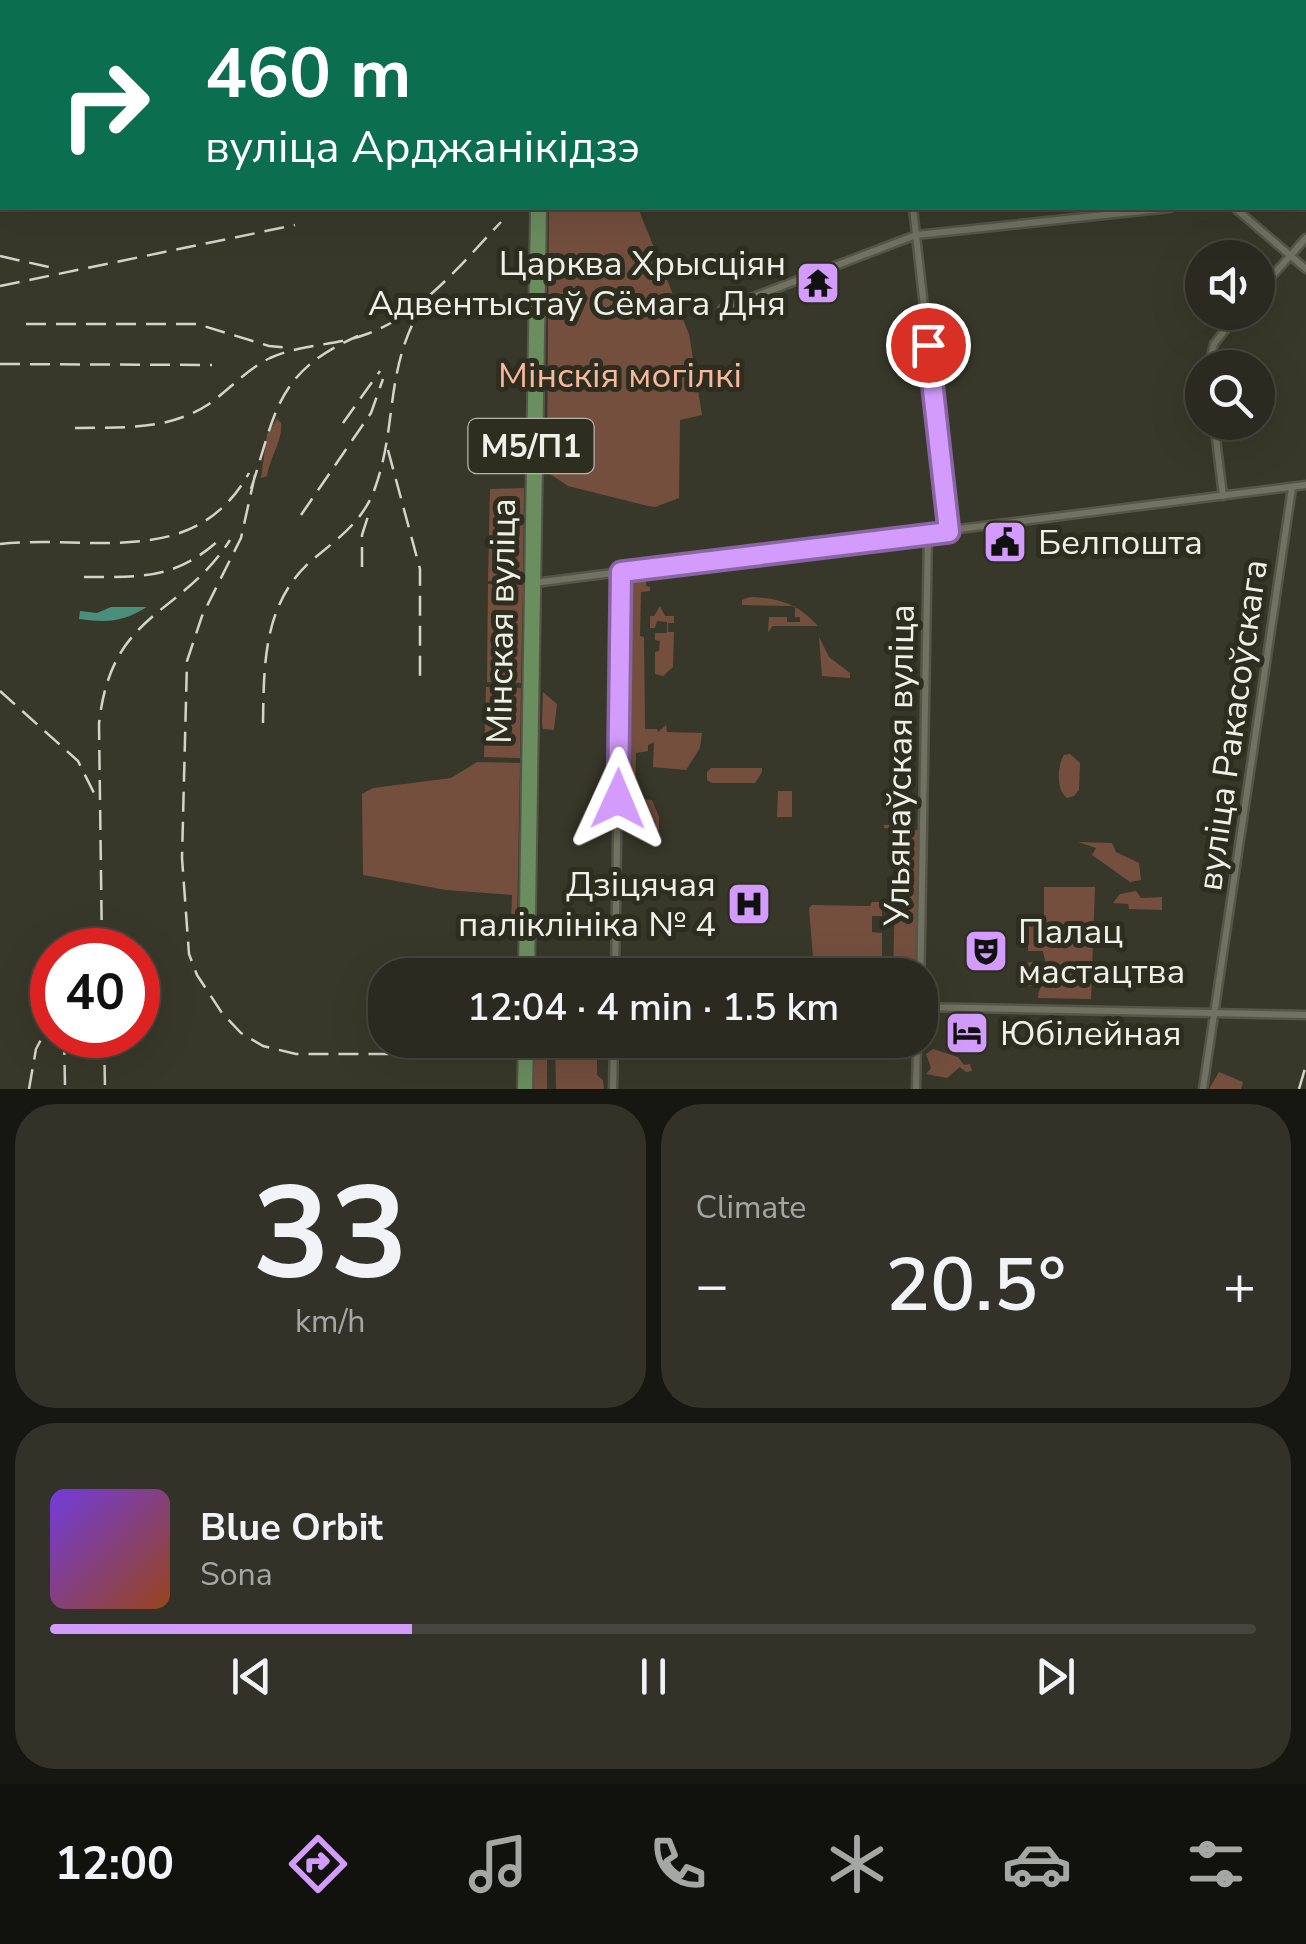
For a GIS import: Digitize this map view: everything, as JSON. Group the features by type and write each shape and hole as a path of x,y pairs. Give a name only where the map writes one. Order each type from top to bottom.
{"main road":[{"name":"Мінская вуліца","path":"526,958 538,210"},
{"path":"913,210 949,532"},
{"path":"722,308 916,235 1151,210"},
{"path":"1237,210 1306,269"},
{"path":"1275,273 1306,238"},
{"path":"1216,440 1223,496"},
{"path":"533,583 1306,485"},
{"name":"вуліца Ракасоўскага","path":"1203,1089 1292,488"},
{"name":"Ульянаўская вуліца","path":"921,958 928,534"},
{"path":"614,958 621,572"},
{"path":"938,1008 1306,1016"},
{"path":"525,1089 526,1058"},
{"path":"613,1089 614,1058"},
{"path":"916,1058 916,1089"}],"green space":[{"name":"Мінскія могілкі","path":"549,210 639,210 689,334 702,415 680,420 679,498 648,506 568,486 547,472"},
{"path":"277,419 281,423 280,436 267,476 261,478 267,434"},
{"path":"524,488 523,582 488,581 490,489"},
{"path":"646,576 650,591 641,592 640,636 644,637 645,729 658,732 666,725 667,732 702,733 700,748 686,770 653,767 654,742 648,745 648,751 636,753 635,798 652,800 659,830 655,820 631,820 631,830 620,829 627,579"},
{"path":"488,584 523,585 521,683 487,682"},
{"path":"750,597 793,606 742,605 742,600"},
{"path":"660,606 665,616 674,616 674,623 668,623 668,632 674,632 673,667 663,676 655,674 655,652 659,651 660,641 655,640 655,633 667,633 667,622 657,621 655,628 650,628 650,616"},
{"path":"795,607 818,626 773,626 768,632 769,617 800,622 800,617 795,617"},
{"path":"819,637 829,657 850,673 850,678 822,676"},
{"path":"486,687 521,688 520,758 484,757"},
{"path":"543,692 557,704 554,730 543,729"},
{"path":"1070,754 1080,763 1079,790 1067,798 1059,784 1059,771 1064,755"},
{"path":"477,762 520,763 517,924 511,924 512,895 446,890 363,875 362,794 373,788 451,778"},
{"path":"711,768 762,768 762,772 755,783 712,783 707,780"},
{"path":"778,791 792,791 792,817 777,817"},
{"path":"911,825 912,830 918,830 917,958 893,958 896,862 888,862 889,857 897,856 897,829 884,828"},
{"path":"1078,842 1112,843 1116,852 1139,863 1141,880 1130,882 1092,855 1096,848"},
{"path":"1044,887 1095,887 1091,999 1038,998 1047,967 1043,951 1028,951 1028,922 1038,923 1038,941 1044,941"},
{"path":"1136,891 1141,898 1162,897 1162,910 1129,909 1128,904 1113,903 1120,894"},
{"path":"872,902 882,902 882,916 872,916 872,932 882,933 882,958 813,958 809,908 870,906"},
{"path":"1032,962 1044,974 1032,986 1020,974"},
{"path":"938,1051 958,1057 964,1065 970,1064 972,1071 960,1067 947,1078 926,1074 931,1068 927,1058 938,1058"},
{"path":"534,1058 547,1058 547,1089 533,1089"},
{"path":"555,1058 597,1058 597,1075 603,1080 604,1089 556,1089"},
{"path":"1219,1072 1243,1082 1241,1089 1209,1089"}],"water":[{"path":"111,607 147,607 115,620 79,619 80,611 97,613"}],"railway":[{"path":"75,428 144,426 177,419 209,404 270,358 355,338 387,325 440,286 501,222"},
{"path":"0,286 295,225"},
{"path":"0,256 53,268"},
{"path":"263,723 266,657 275,616 295,578 348,529 370,500 387,441 402,351 423,305"},
{"path":"26,324 197,324 269,346 292,348"},
{"path":"251,489 274,417 294,380 310,364 358,336"},
{"path":"0,364 212,365"},
{"path":"343,423 380,371"},
{"path":"301,515 371,413 383,379"},
{"path":"388,450 420,569 420,685"},
{"path":"0,544 138,542 170,536 200,524 226,504 249,473"},
{"path":"255,475 241,538 202,616 187,661 182,858 189,954 197,975 222,1013 241,1033 263,1046 296,1054 368,1054"},
{"path":"362,567 362,535 370,510"},
{"path":"102,928 99,724 106,687 133,636 211,566 230,540"},
{"path":"84,577 139,576 171,570 218,541"},
{"path":"0,691 78,761 96,797"},
{"path":"29,1089 34,1058"},
{"path":"64,1058 65,1086"},
{"path":"104,1058 105,1089"},
{"path":"1299,1089 1306,1065"}],"place":[{"name":"Царква Хрысціян Адвентыстаў Сёмага Дня","path":"818,283"},
{"name":"Белпошта","path":"1005,542"},
{"name":"Дзіцячая паліклініка № 4","path":"749,904"},
{"name":"Палац мастацтва","path":"986,951"},
{"name":"Юбілейная","path":"967,1033"}],"route":[{"path":"618,799 621,572 949,532 928,345"}]}
